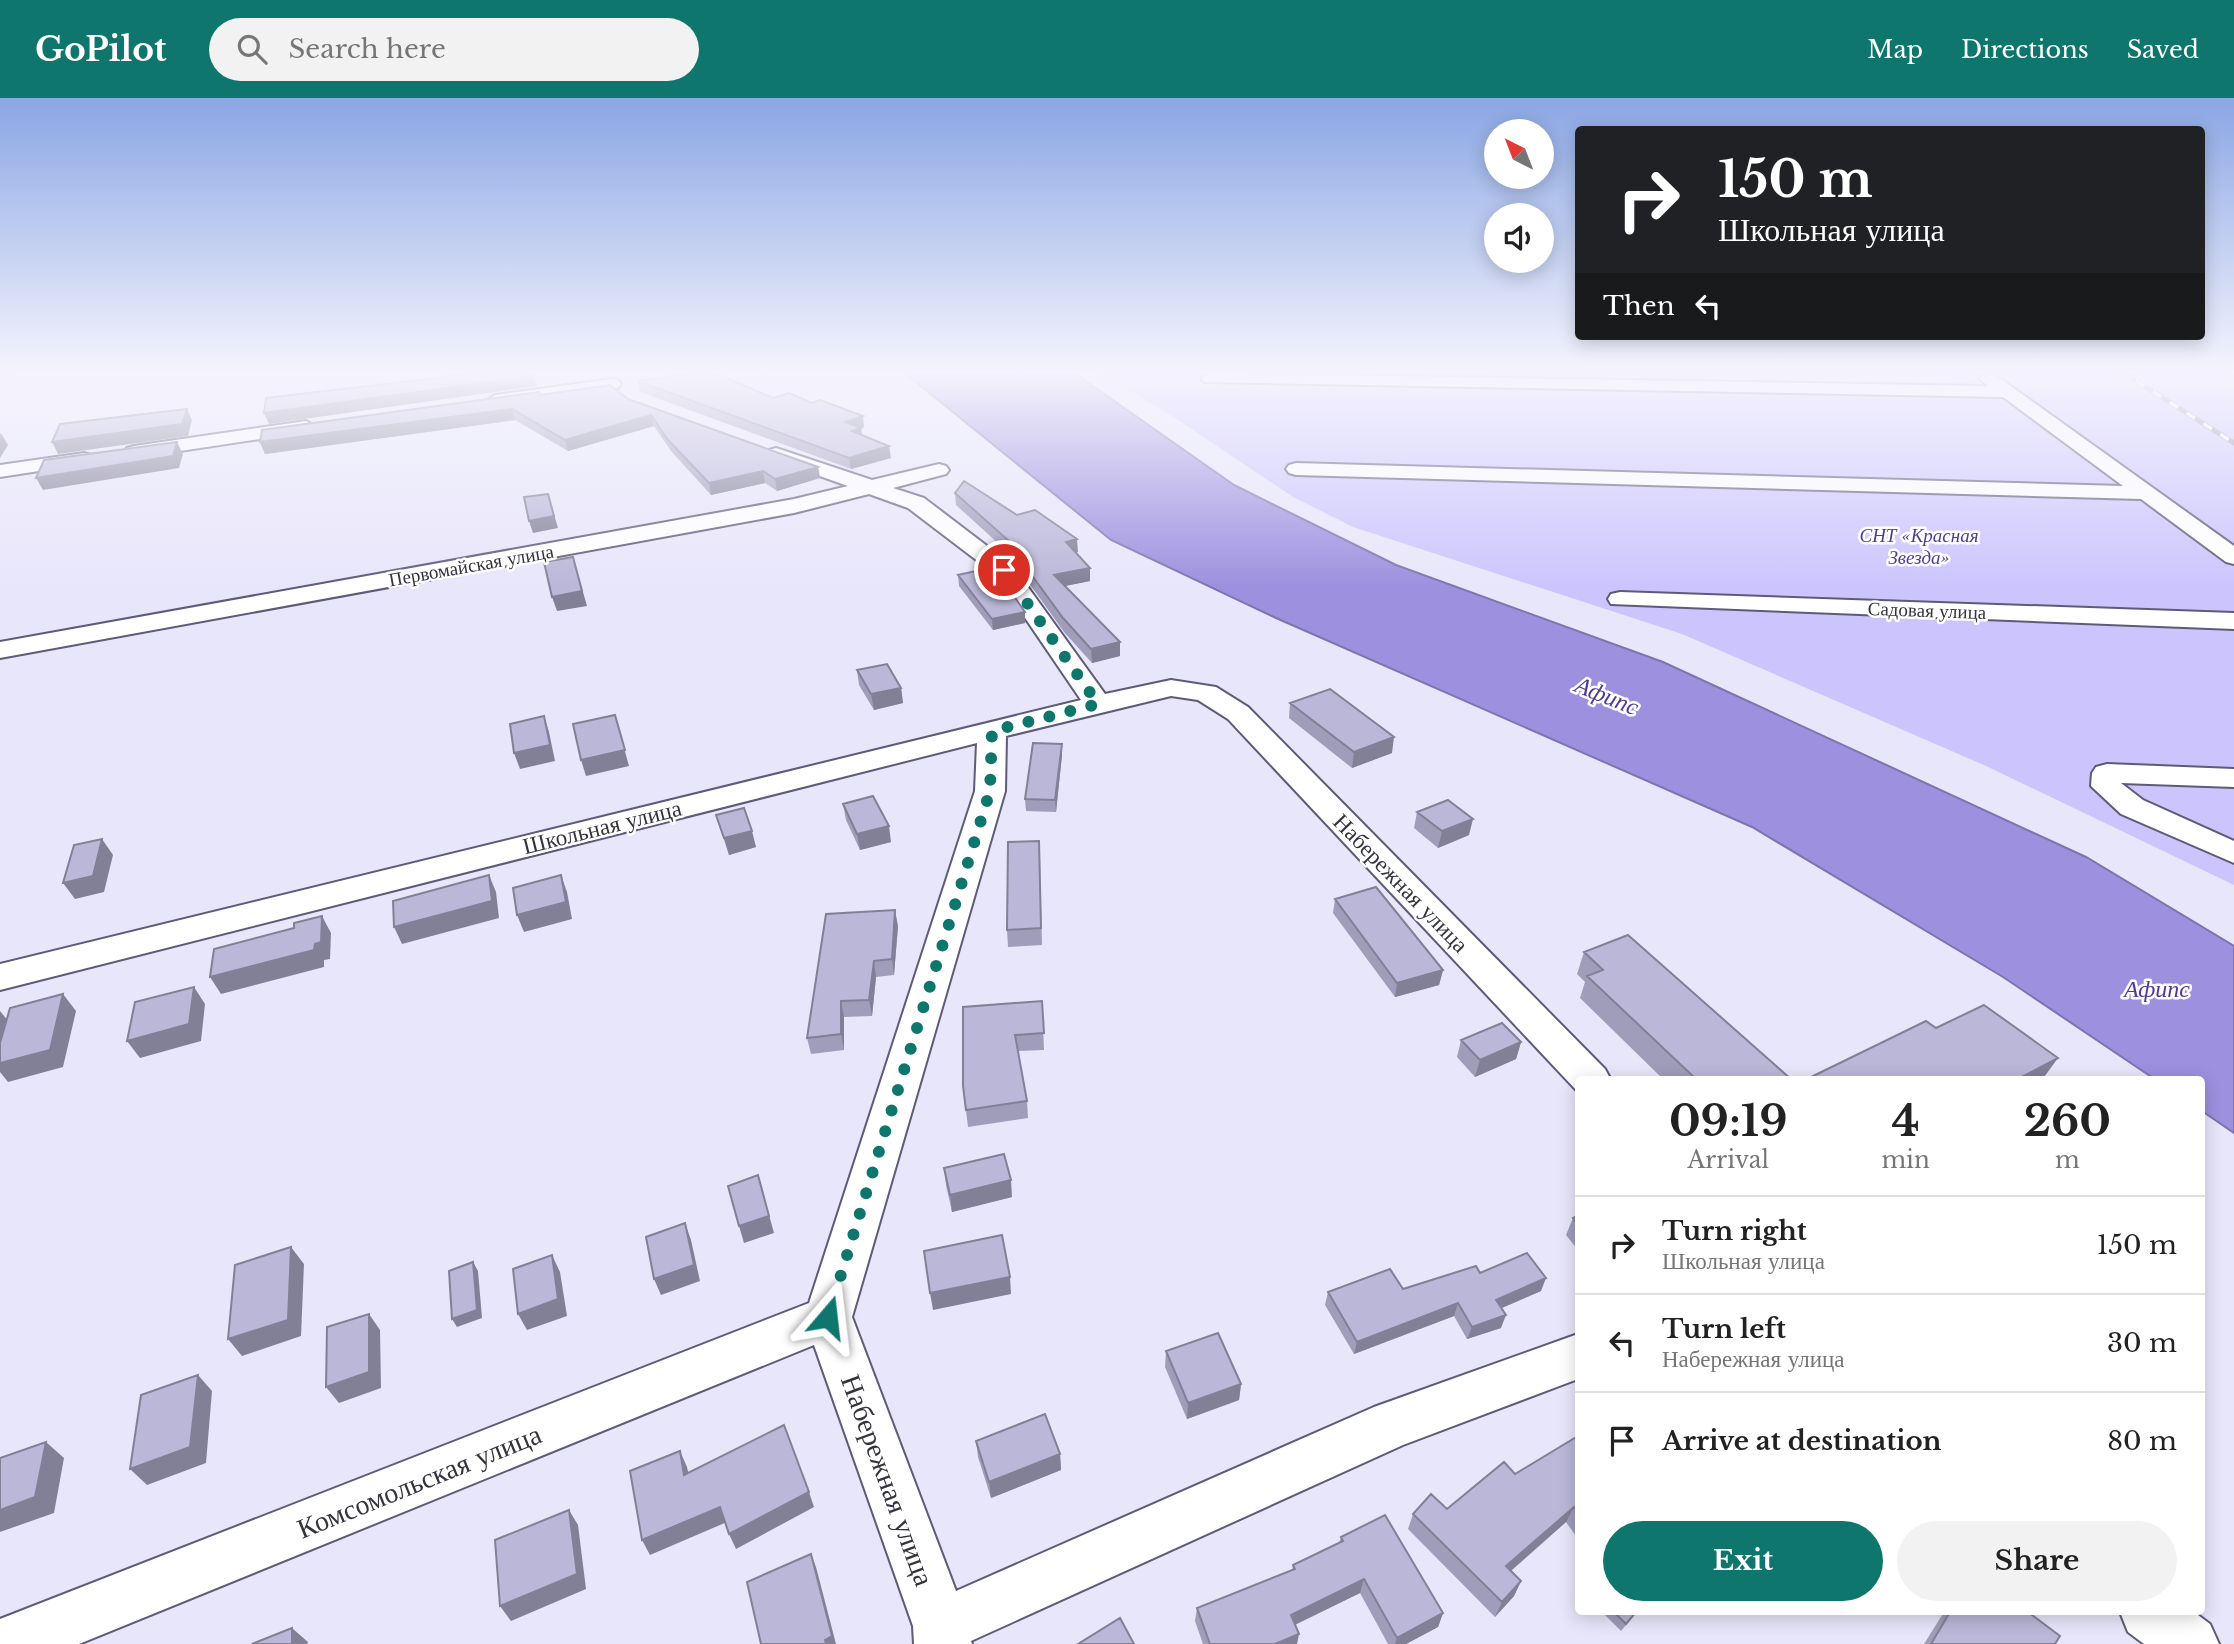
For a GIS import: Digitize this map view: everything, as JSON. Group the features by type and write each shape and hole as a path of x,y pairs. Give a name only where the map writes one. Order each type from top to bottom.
{"street":[{"path":"0,471 200,442"},
{"path":"2076,442 2234,557"},
{"path":"755,446 916,503 1004,570 1098,704"},
{"path":"1296,469 2146,493"},
{"name":"Первомайская улица","path":"0,650 794,506 939,470"},
{"name":"Садовая улица","path":"1620,599 2234,621"},
{"name":"Школьная улица","path":"0,977 1098,704 1171,688 1206,693"},
{"name":"Набережная улица","path":"1206,693 1238,713 1587,1076"},
{"path":"828,1317 990,791 992,731"},
{"path":"2234,778 2107,773 2106,786 2132,807 2234,853"},
{"name":"Набережная улица","path":"828,1317 942,1635 1392,1424 1575,1358"},
{"name":"Комсомольская улица","path":"9,1644 828,1317"},
{"path":"2152,1615 2190,1644"}],"green space":[{"name":"СНТ «Красная Звезда»","path":"1211,442 2234,442 2234,885 1986,766 1682,634 1353,527 1293,497"}],"water":[{"name":"Афипс","path":"990,442 1173,442 1234,485 1396,565 1663,662 2086,857 2234,946 2234,1133 2205,1113 2205,1076 2150,1076 2003,977 1752,827 1276,618 1111,540"}],"building":[{"path":"177,442 173,456 36,478 44,460"},
{"path":"670,442 749,442 818,467 775,479 763,471 709,483"},
{"path":"806,442 879,442 889,446 849,458"},
{"path":"964,481 1017,515 1035,510 1077,539 1066,542 1090,568 1054,575 1120,642 1091,649 1063,618 1020,559 1028,558 955,493"},
{"path":"548,494 554,516 529,521 524,497"},
{"path":"573,557 582,591 552,597 544,562"},
{"path":"994,567 1025,612 992,619 958,575"},
{"path":"887,664 901,688 871,694 857,670"},
{"path":"1330,689 1394,737 1354,752 1290,703"},
{"path":"615,715 625,750 581,760 573,724"},
{"path":"544,716 550,745 514,753 510,724"},
{"path":"1033,743 1062,744 1055,800 1025,799"},
{"path":"873,796 889,826 857,834 843,804"},
{"path":"1448,800 1473,819 1442,831 1417,812"},
{"path":"744,808 752,831 724,838 716,815"},
{"path":"102,839 93,876 63,883 74,845"},
{"path":"1039,841 1041,928 1007,930 1008,842"},
{"path":"489,875 492,901 394,927 393,901"},
{"path":"561,875 566,902 517,915 513,888"},
{"path":"1376,887 1443,970 1397,983 1335,899"},
{"path":"895,910 892,959 874,961 869,1000 841,1001 841,1034 807,1038 826,914"},
{"path":"322,916 321,942 315,944 314,950 210,977 214,949 294,928 294,923"},
{"path":"1628,935 1787,1076 1693,1076 1587,976 1603,970 1584,952"},
{"path":"194,987 189,1024 127,1041 135,1002"},
{"path":"63,994 50,1050 0,1063 0,1043 10,1008"},
{"path":"1042,1001 1044,1033 1015,1035 1027,1101 966,1110 963,1086 963,1007"},
{"path":"1984,1005 2058,1058 2024,1076 1813,1076 1926,1021 1936,1028"},
{"path":"1502,1023 1521,1042 1480,1060 1461,1040"},
{"path":"1004,1154 1011,1180 950,1195 944,1168"},
{"path":"758,1175 769,1216 739,1226 728,1186"},
{"path":"685,1223 694,1265 654,1279 646,1237"},
{"path":"1002,1235 1010,1277 930,1293 924,1251"},
{"path":"291,1247 288,1320 228,1339 235,1265"},
{"path":"1527,1253 1546,1278 1496,1300 1506,1315 1472,1327 1458,1303 1357,1342 1328,1292 1390,1269 1403,1289 1476,1266 1480,1273"},
{"path":"552,1255 558,1299 518,1314 513,1269"},
{"path":"473,1262 477,1310 452,1319 449,1271"},
{"path":"369,1314 369,1372 326,1387 327,1327"},
{"path":"1218,1333 1241,1384 1188,1403 1166,1351"},
{"path":"198,1375 190,1447 130,1469 141,1395"},
{"path":"1045,1414 1060,1454 989,1482 976,1441"},
{"path":"784,1425 809,1492 729,1534 720,1507 642,1540 630,1471 680,1451 684,1475"},
{"path":"1575,1438 1575,1508 1506,1566 1521,1581 1502,1602 1413,1514 1431,1494 1447,1509 1504,1462 1515,1474"},
{"path":"46,1442 35,1497 0,1510 0,1458"},
{"path":"569,1510 577,1574 500,1606 495,1540"},
{"path":"1385,1515 1443,1613 1397,1638 1364,1579 1291,1615 1299,1634 1275,1644 1210,1644 1197,1608 1295,1569 1293,1565 1343,1541 1341,1537"},
{"path":"811,1554 832,1636 825,1640 826,1644 761,1644 747,1582"},
{"path":"1617,1615 1634,1615 1626,1624"},
{"path":"1948,1615 2032,1615 2060,1636 2055,1644 1931,1644"},
{"path":"1120,1618 1134,1644 1078,1644"},
{"path":"292,1628 292,1644 252,1644"}],"route":[{"path":"828,1317 990,791 992,731 1098,704 1004,570"}]}
